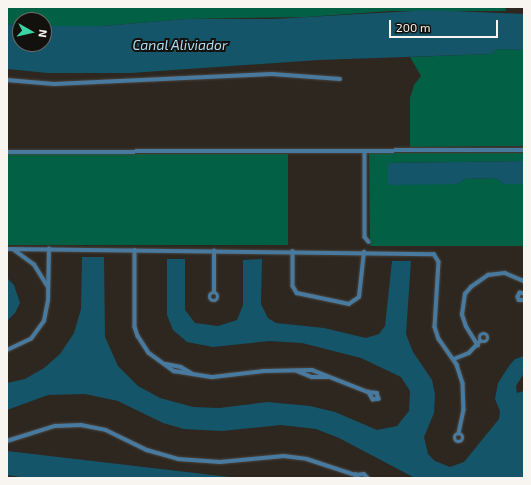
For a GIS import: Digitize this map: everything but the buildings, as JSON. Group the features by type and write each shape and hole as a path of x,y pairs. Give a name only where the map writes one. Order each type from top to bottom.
{"street":[{"path":"7,80 54,84 272,74 340,79"},
{"path":"7,152 365,152 524,150"},
{"path":"365,152 365,237 369,242"},
{"path":"7,249 430,253 437,256 439,269 435,327 442,344 454,359 464,391 464,410 459,433"},
{"path":"12,249 34,264 48,287"},
{"path":"7,350 25,343 40,327 48,309 49,249"},
{"path":"135,250 136,332 149,353 177,373 214,377 264,371 312,370 368,392"},
{"path":"214,251 214,292"},
{"path":"293,251 293,286 297,293 349,304 359,297 364,252"},
{"path":"478,346 466,327 462,315 465,294 471,286 488,275 497,273 513,275 524,281"},
{"path":"524,294 520,294 518,297 519,300 524,300"},
{"path":"454,359 461,357 478,346 480,341"},
{"path":"166,364 181,367 194,374"},
{"path":"297,371 312,377 329,377"},
{"path":"7,441 55,426 80,425 106,430 147,450 178,459 220,462 284,456 307,459 357,477 364,474 368,478"}],"green space":[{"path":"7,7 505,7 506,11 391,11 306,17 187,19 102,26 52,26 52,12 12,12 12,24 7,24"},
{"path":"497,49 524,50 524,146 410,147 410,98 414,85 421,76 410,57 491,54"},
{"path":"369,153 524,153 524,161 389,163 388,184 457,184 465,179 495,178 504,184 524,184 523,246 370,246"},
{"path":"7,154 288,154 288,245 7,245"}],"water":[{"name":"Canal Aliviador","path":"430,10 524,14 524,50 497,49 491,54 319,60 131,73 48,73 7,69 7,24 12,24 12,52 52,52 52,26 102,26 187,19 273,19"},
{"path":"524,161 524,184 504,184 495,178 465,179 457,184 388,185 388,163"},
{"path":"82,257 104,257 105,337 118,366 138,386 160,398 193,407 219,408 267,402 310,406 335,412 377,430 397,426 409,411 410,391 401,377 361,358 302,343 269,341 213,347 187,342 173,330 167,315 167,259 185,259 185,310 195,323 218,326 237,320 243,305 243,260 262,259 261,304 268,318 276,323 324,328 366,338 379,334 385,326 392,261 411,261 406,334 413,352 432,380 435,394 434,413 424,437 428,454 435,461 450,467 464,462 499,419 500,411 495,399 498,383 515,359 524,356 524,373 516,386 517,393 524,391 524,478 415,478 339,438 316,429 281,425 222,431 184,429 163,423 118,401 85,394 48,395 7,410 7,383 25,379 44,368 60,354 74,333 81,309"},
{"path":"7,278 14,285 20,303 15,313 7,321"},
{"path":"7,451 238,478 27,478 7,475"}]}
